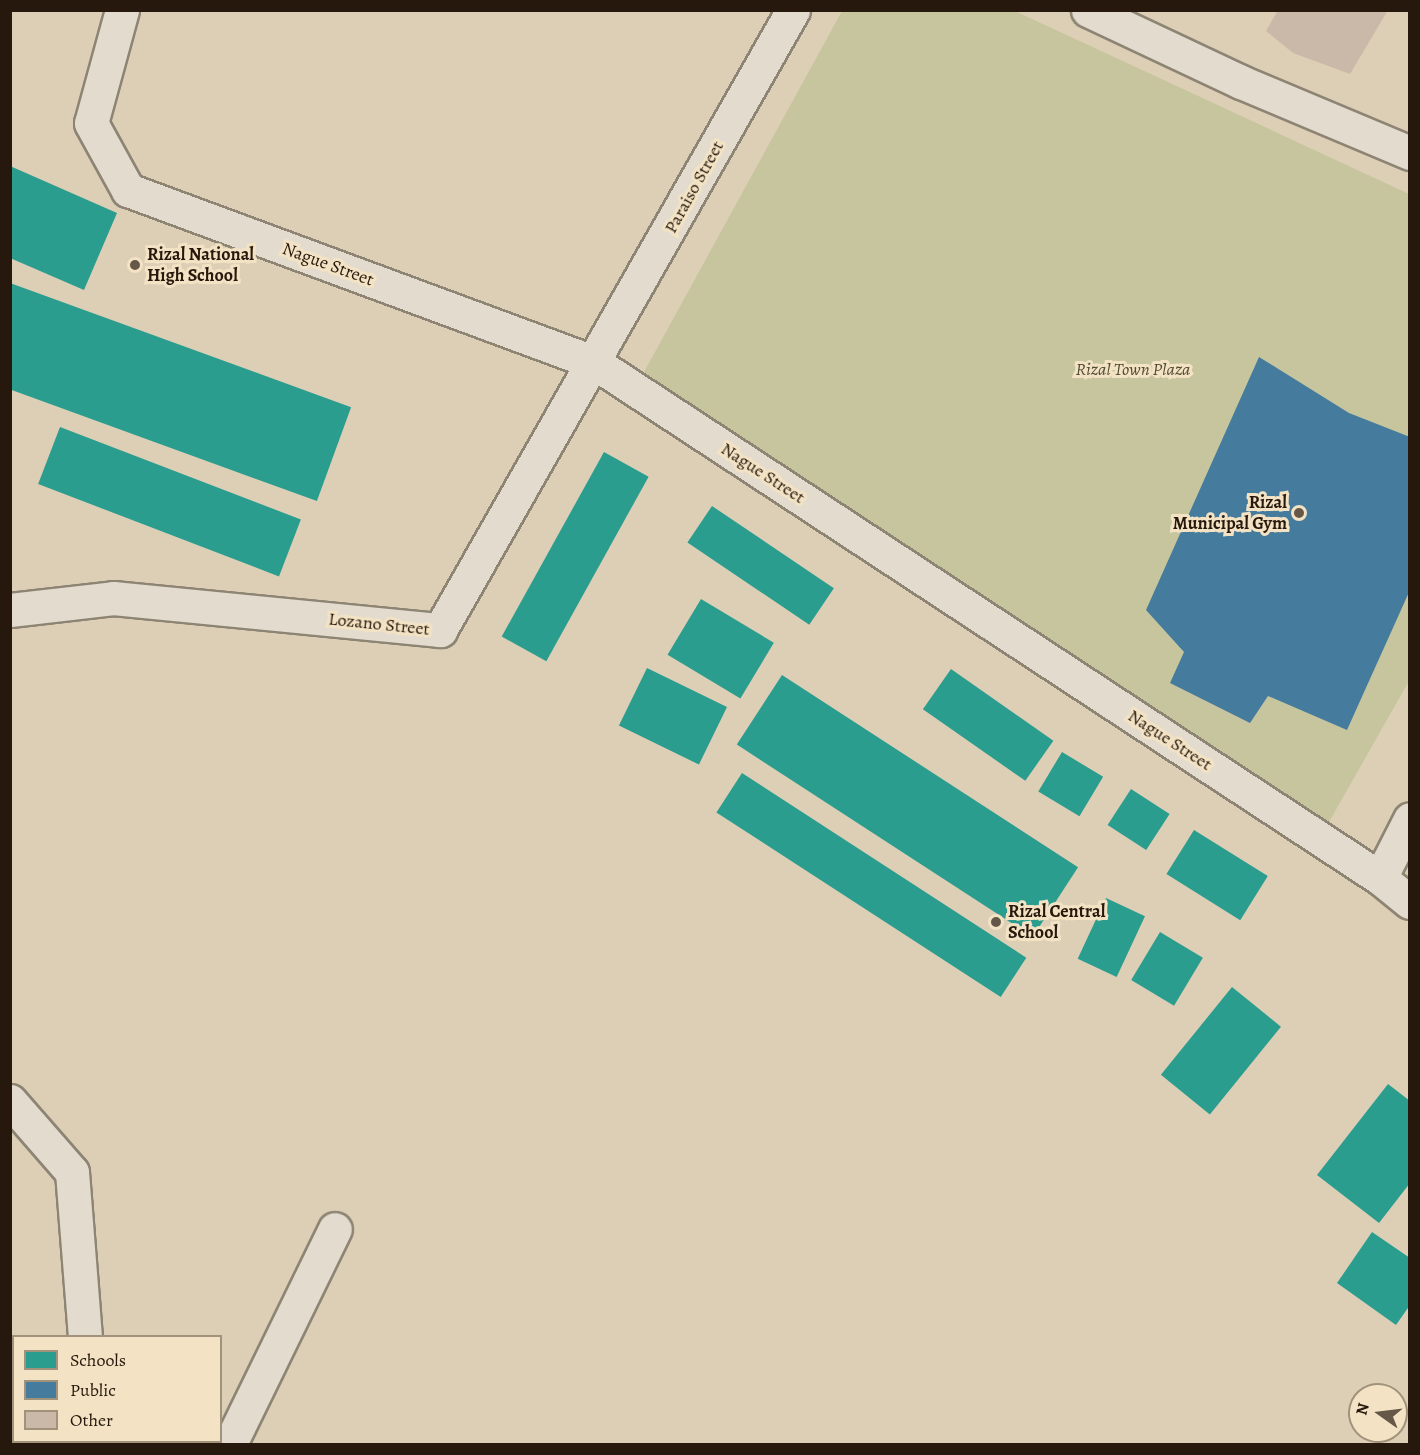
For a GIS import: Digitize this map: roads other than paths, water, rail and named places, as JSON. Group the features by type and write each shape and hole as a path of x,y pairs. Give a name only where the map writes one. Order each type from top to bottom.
{"street":[{"name":"Nague Street","path":"122,10 91,123 128,190 595,363 1380,878 1410,902"},
{"name":"Paraiso Street","path":"595,363 793,10"},
{"path":"1088,10 1241,82 1410,153"},
{"name":"Lozano Street","path":"10,610 113,598 440,630 595,363"},
{"path":"1380,878 1410,819"},
{"path":"10,1101 72,1172 85,1335"},
{"path":"230,1444 334,1229"}],"place":[{"name":"Rizal National High School","path":"135,265"},
{"name":"Rizal Municipal Gym","path":"1299,513"},
{"name":"Rizal Central School","path":"996,922"}],"park label":[{"name":"Rizal Town Plaza","path":"1133,369"}]}
